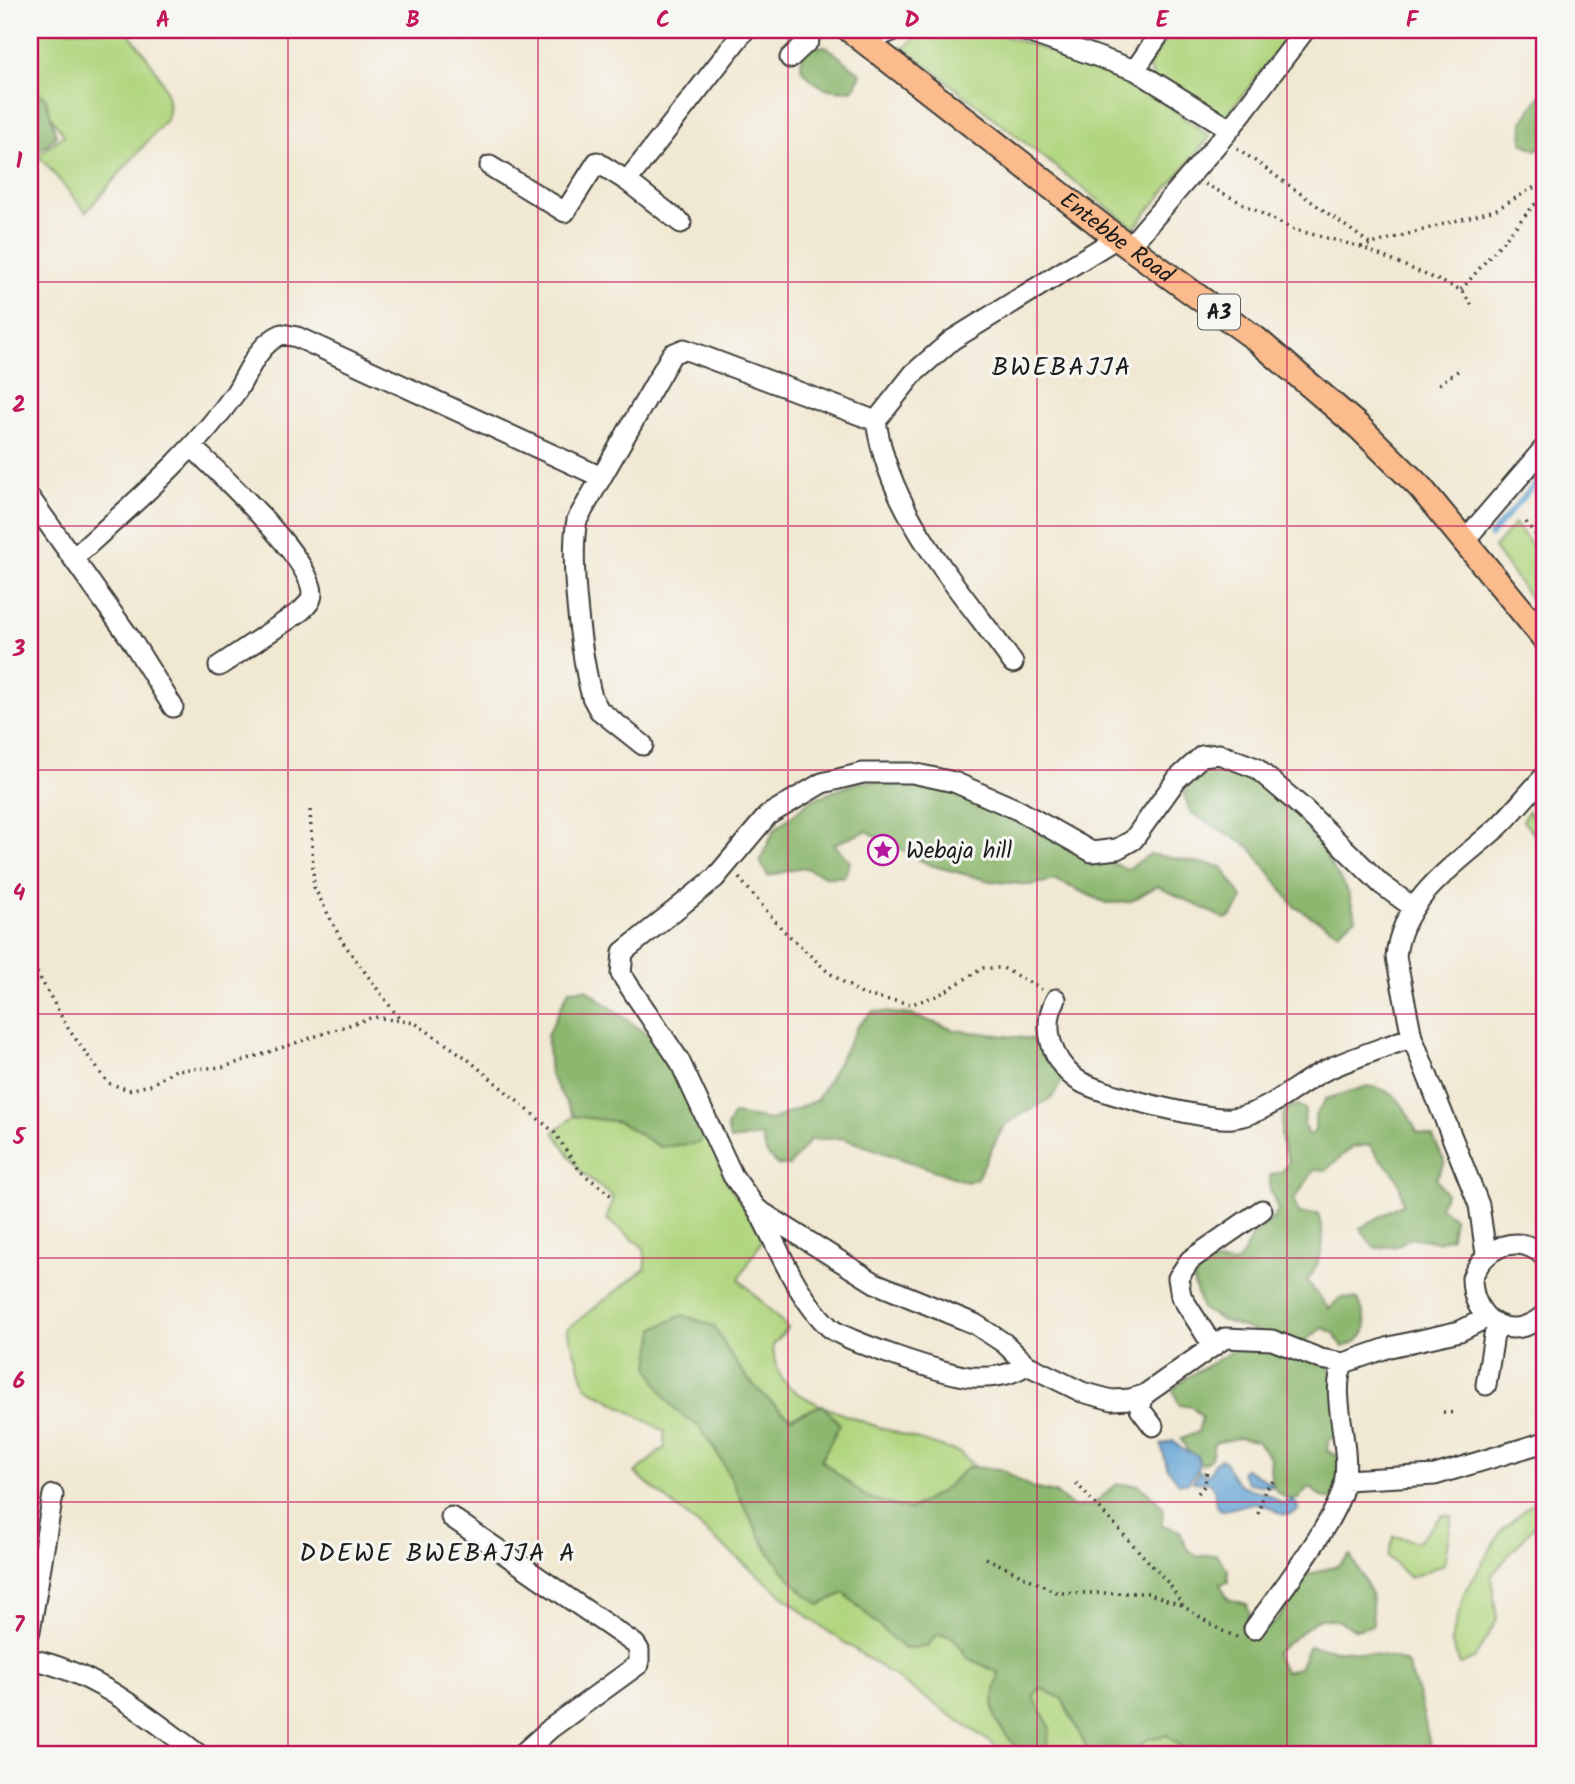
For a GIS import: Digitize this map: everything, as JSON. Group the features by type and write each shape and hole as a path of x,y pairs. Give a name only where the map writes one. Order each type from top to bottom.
{"main road":[{"name":"Entebbe Road","path":"858,35 1123,243 1256,339 1359,427 1420,487 1545,639"}],"street":[{"path":"627,181 745,30"},
{"path":"858,35 895,30"},
{"path":"1022,30 1135,70 1226,133"},
{"path":"1135,70 1161,30"},
{"path":"1013,663 918,534 891,484 882,458 876,421 914,373 952,340 1123,243 1190,178 1305,30"},
{"path":"790,58 809,40"},
{"path":"490,166 565,212 597,162 627,181 681,223"},
{"path":"74,558 193,448 236,391 263,346 282,334 297,337 601,477"},
{"path":"643,745 599,710 588,683 573,537 577,520 663,366 677,350 684,349 876,421"},
{"path":"1465,540 1545,447"},
{"path":"193,448 271,525 310,582 312,594 310,602 301,611 219,666"},
{"path":"30,498 130,638 173,707"},
{"path":"1027,1365 1009,1376 968,1377 899,1356 830,1329 797,1289 757,1209 733,1176 680,1060 621,974 624,953 715,878 768,815 822,783 863,773 912,773 954,782 1018,810 1092,852 1117,849 1133,840 1177,779 1202,756 1219,754 1256,768 1304,809 1381,884 1414,908"},
{"path":"1486,1254 1479,1205 1412,1037 1396,957 1397,945 1414,908 1435,881 1499,826 1545,776"},
{"path":"1056,999 1048,1013 1049,1039 1061,1062 1077,1080 1177,1113 1231,1118 1262,1110 1325,1070 1412,1037"},
{"path":"757,1209 875,1283 975,1325 1004,1343 1027,1365 1082,1392 1112,1400 1144,1395 1213,1346 1234,1337 1272,1340 1321,1359 1343,1363 1390,1347 1460,1331 1501,1324 1531,1325 1545,1314"},
{"path":"1213,1346 1181,1296 1178,1278 1190,1259 1262,1210"},
{"path":"1545,1257 1527,1245 1513,1243 1499,1246 1486,1254 1477,1265 1472,1278 1472,1293 1501,1324 1545,1337"},
{"path":"1486,1385 1494,1335 1501,1324"},
{"path":"1254,1629 1341,1500 1347,1442 1338,1374 1343,1363"},
{"path":"1144,1395 1140,1409 1153,1426"},
{"path":"1345,1480 1435,1475 1545,1442"},
{"path":"30,1630 53,1495"},
{"path":"451,1517 635,1644 639,1650 639,1664 551,1728 522,1754"},
{"path":"30,1659 75,1672 106,1688 198,1754"}],"path":[{"path":"1226,133 1267,173 1290,184 1372,244"},
{"path":"1190,178 1227,193 1292,229 1361,247 1461,290 1473,307"},
{"path":"1361,247 1494,210 1545,181"},
{"path":"1461,290 1534,205 1545,198"},
{"path":"1538,265 1545,288"},
{"path":"1540,313 1545,308"},
{"path":"1439,384 1459,370"},
{"path":"1526,522 1545,547"},
{"path":"310,810 314,887 342,941 401,1021"},
{"path":"726,864 782,929 828,972 863,995 912,1004 939,995 983,968 1003,968 1056,999"},
{"path":"30,960 69,1030 108,1083 129,1090 150,1085 176,1070 224,1067 373,1017 415,1023 465,1057 554,1132 580,1171 613,1197"},
{"path":"1443,1412 1457,1413"},
{"path":"1198,1493 1205,1485 1207,1468"},
{"path":"1258,1514 1265,1490 1275,1479"},
{"path":"1076,1483 1170,1585 1183,1606"},
{"path":"986,1558 1058,1593 1147,1593 1183,1606 1220,1630 1239,1637 1254,1629"}],"green space":[{"path":"30,30 127,30 150,61 167,96 166,120 86,212 38,155 64,135 30,87"},
{"path":"925,30 987,30 1132,79 1210,137 1134,228 904,48"},
{"path":"1172,30 1293,30 1221,123 1155,80 1148,66"},
{"path":"826,46 861,74 854,89 824,87 812,80 801,68 802,48"},
{"path":"30,85 46,98 56,136 46,146 32,151"},
{"path":"1545,95 1545,144 1536,150 1522,143 1523,122 1540,96"},
{"path":"1515,523 1545,563 1545,618 1494,548"},
{"path":"1226,765 1251,778 1270,772 1334,841 1327,859 1348,892 1356,918 1338,932 1295,907 1250,847 1190,812 1184,794 1204,769"},
{"path":"926,781 1128,869 1150,854 1222,867 1243,899 1232,916 1225,919 1157,886 1130,902 1106,903 1056,880 1030,885 990,881 930,865 867,831 834,844 850,862 844,877 828,877 803,867 768,876 760,861 774,830 811,800 859,782"},
{"path":"1528,811 1545,831 1545,847 1523,821"},
{"path":"586,989 661,1045 705,1124 700,1143 660,1147 619,1122 574,1116 550,1075 547,1036 569,990"},
{"path":"873,1011 912,1015 955,1030 1032,1039 1064,1077 1053,1097 1004,1125 977,1178 967,1182 842,1138 810,1140 789,1166 777,1165 767,1154 761,1136 730,1140 727,1126 734,1114 771,1120 817,1100 858,1026"},
{"path":"1368,1086 1394,1096 1404,1107 1417,1132 1433,1137 1445,1163 1436,1178 1446,1194 1439,1206 1454,1218 1451,1237 1437,1242 1411,1237 1397,1246 1374,1248 1360,1228 1403,1203 1401,1190 1395,1175 1370,1145 1352,1147 1326,1170 1315,1169 1294,1200 1298,1214 1318,1214 1322,1233 1320,1257 1307,1281 1329,1309 1341,1297 1358,1299 1366,1323 1364,1334 1343,1347 1334,1333 1323,1328 1299,1345 1224,1321 1202,1309 1193,1281 1197,1274 1209,1264 1234,1264 1251,1239 1276,1215 1278,1210 1270,1189 1270,1175 1283,1171 1289,1161 1281,1135 1285,1109 1298,1105 1305,1109 1304,1125 1308,1136 1315,1131 1315,1116 1326,1099"},
{"path":"574,1116 619,1122 660,1147 705,1124 726,1180 764,1237 739,1279 788,1328 773,1345 775,1363 782,1379 791,1388 821,1405 791,1418 746,1377 714,1326 676,1411 700,1427 722,1462 844,1593 904,1649 937,1634 953,1637 968,1658 999,1673 994,1713 996,1720 1016,1746 1006,1753 816,1623 635,1473 665,1447 664,1431 586,1387 567,1329 646,1268 644,1248 607,1219 613,1197 580,1171 554,1132"},
{"path":"683,1315 714,1326 746,1377 791,1418 822,1405 840,1424 821,1460 866,1497 909,1510 942,1491 968,1467 1000,1469 1033,1488 1055,1493 1074,1507 1091,1506 1117,1484 1139,1485 1163,1507 1162,1525 1180,1531 1186,1548 1198,1557 1216,1554 1228,1570 1228,1582 1220,1584 1228,1599 1247,1604 1250,1615 1241,1625 1256,1636 1279,1618 1303,1576 1337,1566 1350,1555 1371,1592 1373,1625 1356,1630 1340,1621 1319,1618 1275,1653 1284,1672 1299,1668 1309,1646 1382,1655 1407,1663 1419,1696 1432,1754 1182,1754 1183,1749 1167,1735 1148,1739 1131,1753 1090,1754 1062,1699 1041,1688 1033,1696 1050,1727 1045,1754 1005,1754 1016,1746 996,1720 994,1713 999,1673 968,1658 953,1637 937,1634 927,1646 904,1649 844,1593 820,1605 798,1587 780,1567 765,1545 717,1453 702,1430 668,1401 649,1366 655,1328"},
{"path":"1261,1347 1327,1365 1344,1384 1344,1431 1328,1440 1327,1451 1341,1457 1335,1499 1321,1497 1309,1486 1298,1499 1283,1496 1272,1481 1271,1459 1257,1441 1238,1438 1214,1443 1211,1458 1203,1465 1189,1453 1181,1439 1198,1432 1202,1417 1192,1407 1179,1405 1173,1390 1186,1378 1238,1348"},
{"path":"822,1406 960,1453 975,1467 968,1467 942,1491 909,1510 866,1497 820,1460"},
{"path":"1545,1492 1545,1513 1491,1576 1497,1620 1474,1659 1460,1664 1451,1642 1464,1594 1502,1530"},
{"path":"1442,1515 1452,1516 1444,1564 1410,1578 1388,1557 1394,1536 1418,1542"},
{"path":"1041,1687 1062,1699 1090,1754 1044,1753 1033,1696"},
{"path":"1167,1735 1183,1749 1182,1754 1109,1754 1131,1753 1148,1739"}],"water":[{"path":"1173,1441 1183,1450 1198,1455 1199,1467 1188,1483 1179,1483 1167,1467 1161,1445"},
{"path":"1220,1459 1225,1461 1233,1477 1241,1485 1271,1496 1283,1504 1293,1499 1299,1509 1287,1515 1254,1503 1221,1510 1216,1506 1214,1488 1210,1483 1193,1482 1199,1471 1205,1475 1211,1472 1214,1463"},
{"path":"1245,1469 1273,1484 1271,1487 1248,1483 1241,1472"}],"waterway":[{"path":"1490,536 1545,472"}],"place":[{"name":"Webaja hill","path":"883,850"}],"district":[{"name":"BWEBAJJA","path":"1062,366"},
{"name":"DDEWE BWEBAJJA A","path":"438,1552"}]}
